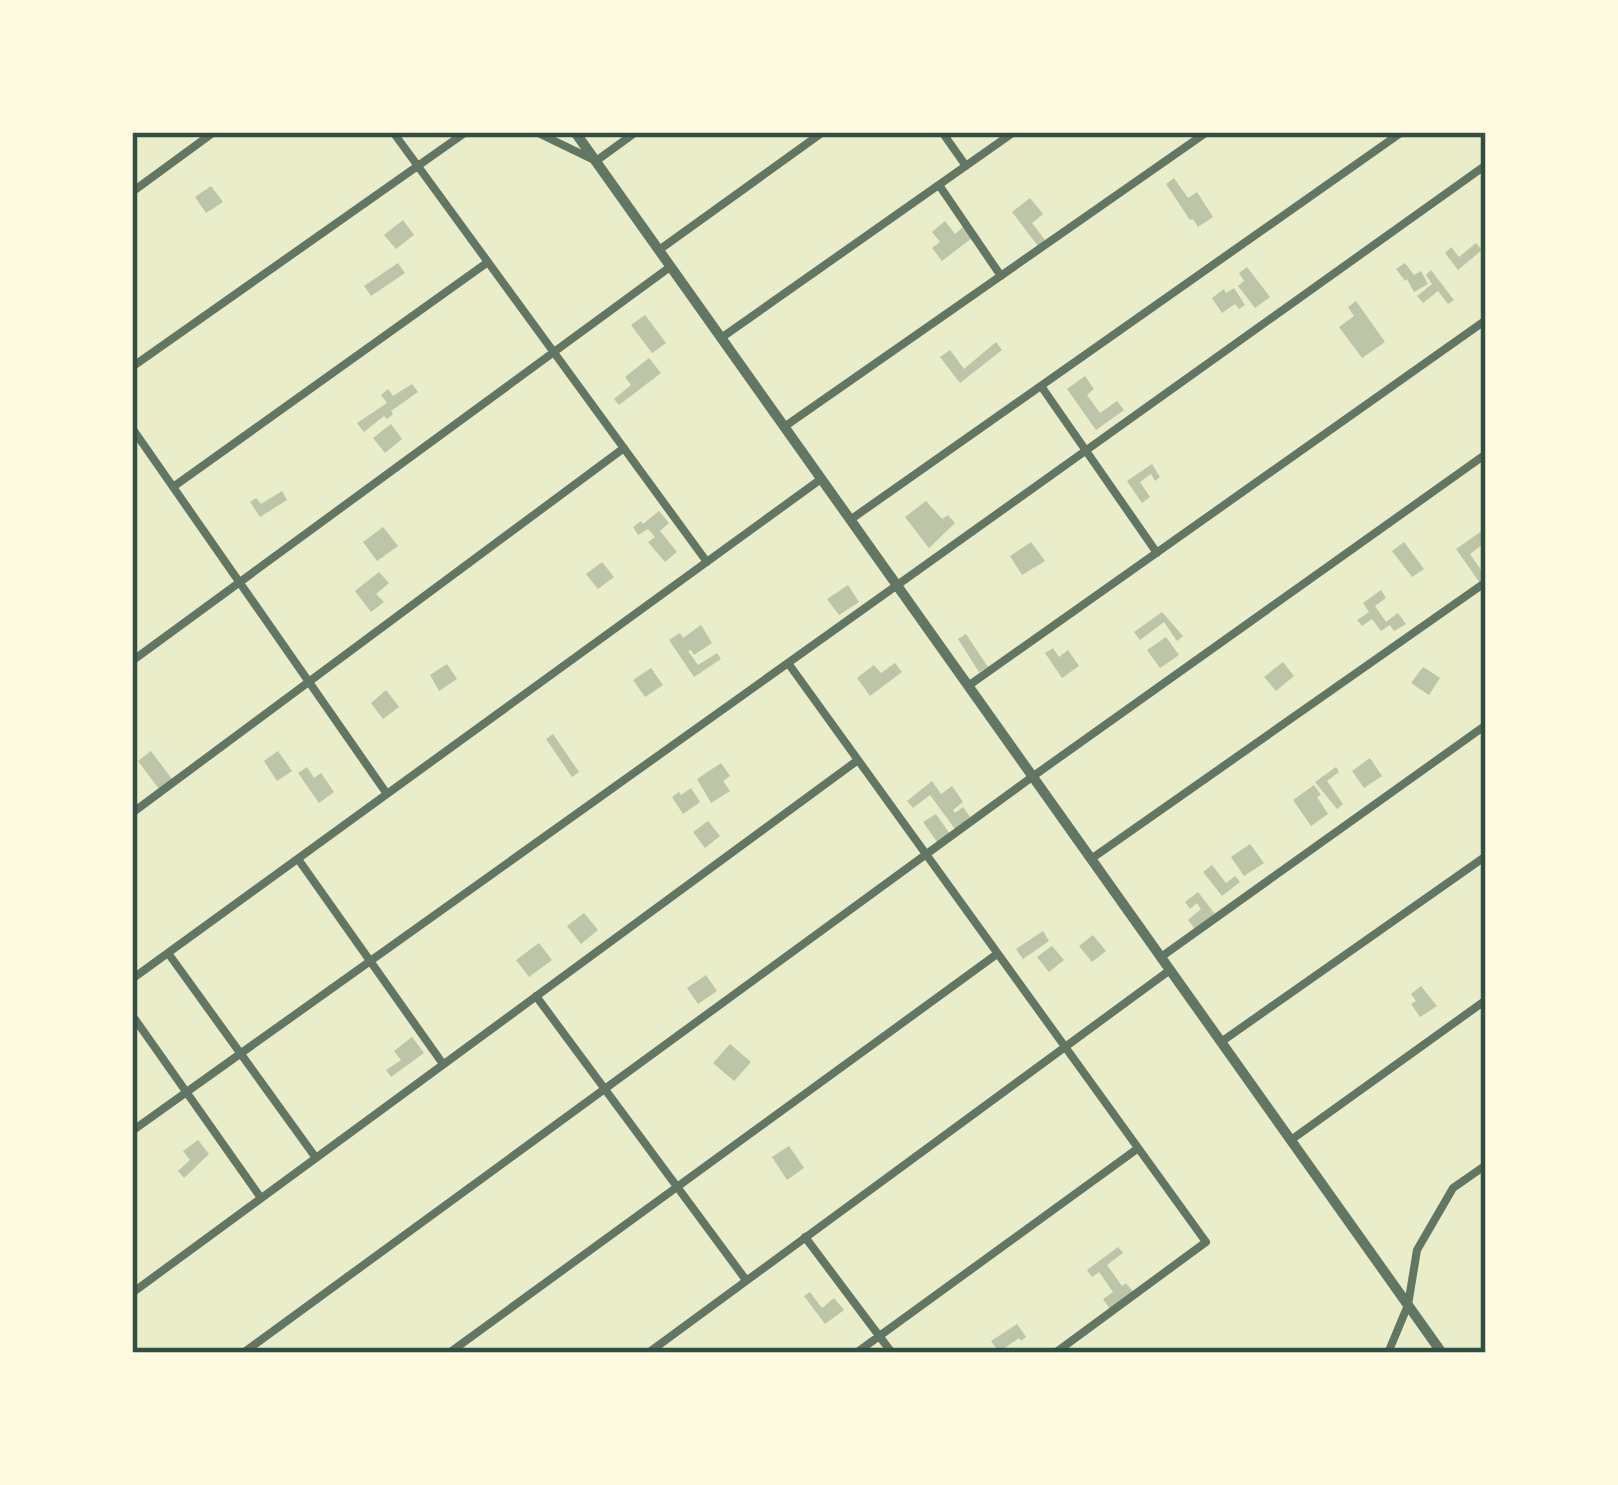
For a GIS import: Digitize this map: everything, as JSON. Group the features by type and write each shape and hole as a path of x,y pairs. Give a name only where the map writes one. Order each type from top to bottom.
{"street":[{"path":"132,192 214,132"},
{"path":"393,132 707,562"},
{"path":"132,367 466,132"},
{"path":"536,132 596,161"},
{"path":"575,132 1442,1353"},
{"path":"596,161 636,132"},
{"path":"658,250 823,132"},
{"path":"942,132 966,166"},
{"path":"721,338 1014,132"},
{"path":"784,428 1207,132"},
{"path":"850,520 1402,132"},
{"path":"132,1131 1486,165"},
{"path":"939,185 1001,276"},
{"path":"173,487 488,262"},
{"path":"132,661 670,267"},
{"path":"968,686 1486,320"},
{"path":"1042,386 1156,553"},
{"path":"132,428 388,794"},
{"path":"132,814 624,448"},
{"path":"243,1353 1032,777 1486,454"},
{"path":"132,979 821,479"},
{"path":"1091,859 1486,582"},
{"path":"788,663 1207,1242 1055,1353"},
{"path":"1161,957 1486,725"},
{"path":"132,1292 858,760"},
{"path":"1221,1042 1486,856"},
{"path":"298,859 443,1064"},
{"path":"168,953 316,1158"},
{"path":"449,1353 997,954"},
{"path":"648,1353 1170,970"},
{"path":"536,996 746,1280"},
{"path":"1291,1140 1486,1000"},
{"path":"132,1015 261,1198"},
{"path":"856,1353 1137,1149"},
{"path":"1388,1353 1408,1305 1417,1250 1453,1188 1486,1165"},
{"path":"805,1237 892,1353"}],"building":[{"path":"1174,178 1188,198 1197,192 1213,217 1198,227 1190,220 1166,184"},
{"path":"211,186 223,202 206,213 195,197"},
{"path":"1030,198 1043,214 1032,223 1045,240 1038,246 1012,212"},
{"path":"403,220 414,235 396,249 384,235"},
{"path":"945,221 955,234 963,227 972,238 942,261 932,248 940,242 932,232"},
{"path":"1476,243 1482,250 1458,270 1445,253 1451,247 1459,257"},
{"path":"398,263 405,273 371,296 364,286"},
{"path":"1405,263 1414,275 1421,271 1428,284 1414,292 1396,269"},
{"path":"1247,267 1270,297 1255,308 1238,286 1244,281 1239,273"},
{"path":"1431,270 1454,300 1448,304 1438,291 1423,303 1417,296 1432,284 1426,275"},
{"path":"1234,288 1245,305 1239,309 1235,304 1222,313 1212,298"},
{"path":"1356,301 1385,342 1362,358 1339,327 1354,316 1348,307"},
{"path":"645,315 666,343 652,353 631,325"},
{"path":"996,342 1002,350 960,383 940,357 950,350 964,369"},
{"path":"649,358 661,373 619,405 614,399 631,385 625,377"},
{"path":"1085,376 1094,389 1087,395 1100,413 1117,401 1124,410 1096,430 1067,389"},
{"path":"412,384 418,392 364,432 357,423 387,403 381,395 388,389 393,396"},
{"path":"391,424 402,439 385,453 373,438"},
{"path":"1152,464 1160,477 1155,481 1151,474 1140,482 1150,497 1142,503 1127,481"},
{"path":"282,491 287,500 260,517 250,502 256,498 261,504"},
{"path":"926,501 942,519 948,515 955,523 929,548 905,517"},
{"path":"659,511 669,523 660,531 677,552 665,562 648,542 655,537 648,529 638,535 633,527"},
{"path":"383,527 398,546 377,561 363,542"},
{"path":"1486,528 1486,542 1470,554 1486,577 1480,583 1456,549"},
{"path":"1031,542 1045,561 1022,575 1010,556"},
{"path":"1404,542 1424,569 1412,577 1392,551"},
{"path":"602,562 614,577 598,589 586,574"},
{"path":"379,572 389,583 376,594 384,602 371,612 355,591"},
{"path":"848,585 859,602 839,615 827,599"},
{"path":"1381,590 1386,598 1375,606 1386,622 1398,613 1406,624 1394,631 1390,625 1381,631 1372,619 1362,626 1357,620 1369,612 1363,603"},
{"path":"1162,612 1183,636 1177,641 1164,622 1140,640 1134,632"},
{"path":"701,625 712,643 694,655 688,651 698,665 717,653 721,659 694,677 669,640 680,633 683,638"},
{"path":"966,634 988,667 979,672 958,639"},
{"path":"1166,637 1179,655 1160,668 1147,650"},
{"path":"1053,648 1059,657 1068,650 1079,666 1062,678 1045,653"},
{"path":"1283,662 1294,676 1276,691 1264,677"},
{"path":"895,663 902,672 870,696 857,678 874,665 881,673"},
{"path":"447,664 457,679 439,691 430,675"},
{"path":"1423,667 1440,678 1429,695 1411,683"},
{"path":"651,668 663,685 645,697 633,680"},
{"path":"386,690 399,707 383,719 371,703"},
{"path":"553,734 579,772 572,777 546,739"},
{"path":"151,751 172,779 159,789 138,761"},
{"path":"278,751 292,771 277,781 264,761"},
{"path":"1370,758 1382,776 1364,788 1352,771"},
{"path":"721,763 730,776 723,781 730,791 711,803 697,779"},
{"path":"307,767 314,778 321,773 334,792 319,803 298,773"},
{"path":"1336,767 1339,772 1327,781 1343,804 1337,809 1315,782"},
{"path":"932,781 941,794 952,786 963,802 953,810 963,807 970,817 955,829 930,795 913,808 907,801"},
{"path":"1314,785 1328,814 1311,826 1293,800"},
{"path":"691,788 700,802 683,814 672,797"},
{"path":"936,814 950,834 937,842 923,822"},
{"path":"708,821 720,836 705,848 693,832"},
{"path":"1250,844 1264,863 1244,876 1231,857"},
{"path":"1212,865 1226,883 1235,876 1240,882 1222,896 1203,872"},
{"path":"1198,892 1215,914 1195,929 1188,920 1201,909 1197,903 1190,909 1185,902"},
{"path":"584,913 598,930 581,944 567,926"},
{"path":"1043,931 1049,941 1023,959 1016,949"},
{"path":"1093,935 1106,951 1092,962 1079,946"},
{"path":"539,943 552,960 529,977 516,960"},
{"path":"1052,946 1064,960 1049,972 1037,957"},
{"path":"706,975 717,991 698,1004 687,988"},
{"path":"1421,986 1437,1006 1420,1017 1411,1004 1416,1001 1411,994"},
{"path":"412,1037 424,1053 391,1077 386,1070 401,1060 394,1051"},
{"path":"730,1044 751,1062 734,1081 713,1063"},
{"path":"198,1140 209,1154 184,1178 178,1171 190,1160 183,1151"},
{"path":"789,1146 804,1168 787,1180 772,1157"},
{"path":"1118,1247 1123,1253 1107,1265 1122,1286 1126,1283 1134,1293 1110,1309 1103,1299 1113,1292 1099,1272 1092,1277 1087,1270"},
{"path":"810,1292 822,1308 834,1298 844,1310 825,1324 804,1296"},
{"path":"1017,1324 1026,1337 999,1352 991,1341"}]}
